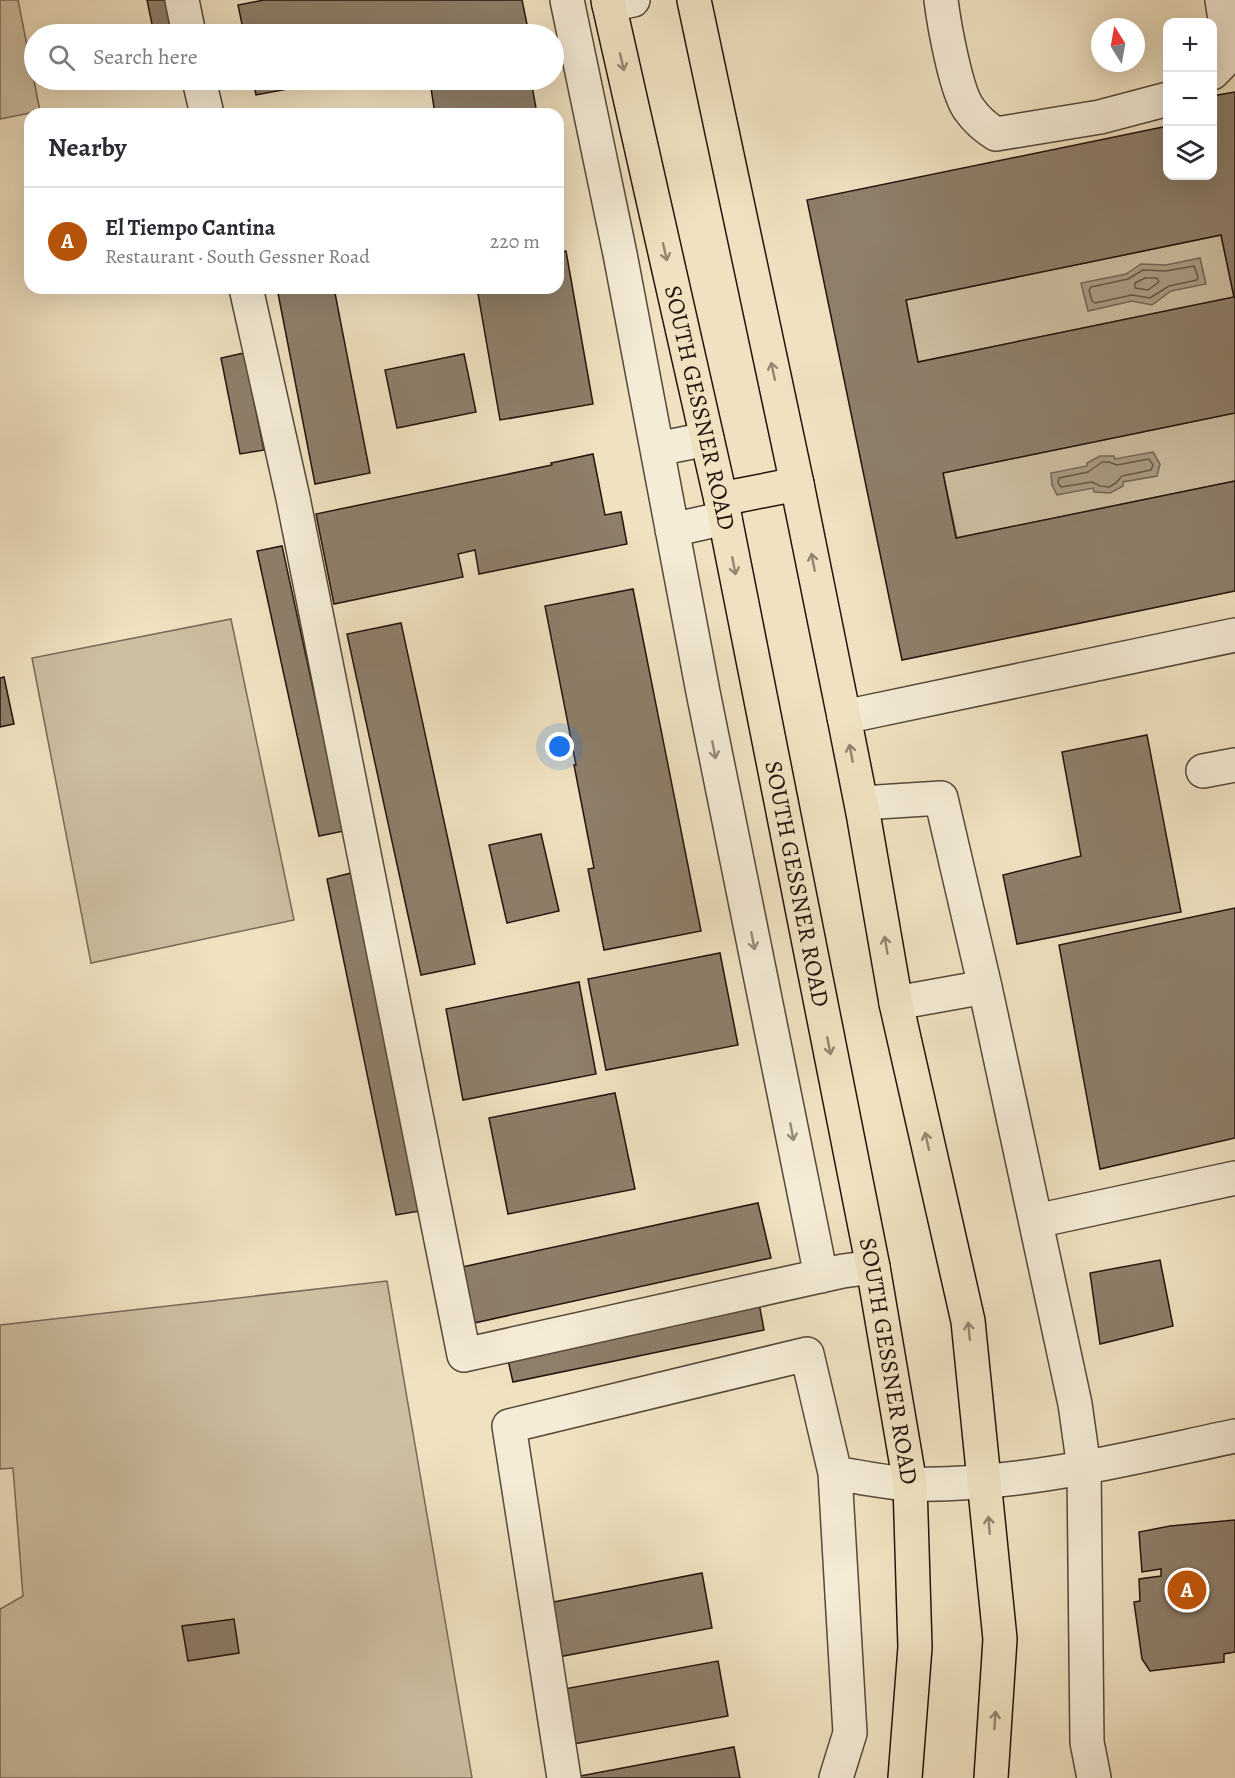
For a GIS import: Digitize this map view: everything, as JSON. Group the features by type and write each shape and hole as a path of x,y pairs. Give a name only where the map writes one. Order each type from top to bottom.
{"main road":[{"path":"694,0 844,717 896,1003 968,1322 1000,1639 991,1778"},
{"name":"SOUTH GESSNER ROAD","path":"616,2 723,508 846,1271 910,1484 915,1647 905,1778"},
{"path":"723,508 797,484"}],"lane":[{"path":"182,0 187,24"},
{"path":"247,294 293,498 464,1355 846,1271 703,692 620,254 567,0"},
{"path":"940,0 957,76 967,107 986,128 996,135 1100,117 1163,100"},
{"path":"1213,72 1226,59 1229,46 1222,0"},
{"path":"201,90 206,108"},
{"path":"657,449 707,439"},
{"path":"672,530 723,508"},
{"path":"844,717 1235,635"},
{"path":"1203,771 1235,765"},
{"path":"861,803 941,798 985,987 1075,1404 1084,1468 1087,1742 1094,1778"},
{"path":"896,1003 985,987"},
{"path":"1036,1221 1235,1178"},
{"path":"564,1778 509,1426 807,1354 835,1473 850,1733 836,1778"},
{"path":"835,1473 910,1484 985,1481 1084,1468 1235,1436"}],"shaded area":[{"path":"0,0 18,0 24,30 24,90 36,90 39,108 24,108 24,114 0,119"},
{"path":"1221,235 1234,297 918,362 906,300"},
{"path":"1235,413 1235,481 957,538 943,473"},
{"path":"231,619 294,920 91,963 32,658"},
{"path":"387,1281 472,1778 0,1778 0,1609 23,1596 13,1468 0,1469 0,1325"}],"water":[{"path":"1200,258 1206,284 1171,291 1152,305 1132,301 1088,311 1081,283 1126,274 1141,264 1166,265"},
{"path":"1153,452 1160,464 1157,476 1123,482 1123,486 1110,493 1094,492 1093,488 1057,495 1052,485 1051,473 1087,466 1087,463 1100,456 1114,456 1115,459"}],"building":[{"path":"147,0 169,0 173,24 152,24"},
{"path":"264,0 522,0 527,24 242,24 238,5"},
{"path":"255,90 283,90 256,95"},
{"path":"431,90 533,90 536,108 434,108"},
{"path":"1235,92 1235,413 943,473 956,538 1235,481 1235,591 902,660 807,200 1163,127 1163,180 1217,180 1217,95","holes":["1221,235 1234,297 918,362 906,300"]},
{"path":"564,251 566,251 593,404 500,420 478,294 564,294"},
{"path":"278,294 335,294 370,473 315,484"},
{"path":"244,353 264,450 240,454 221,358"},
{"path":"464,354 476,412 397,428 385,370"},
{"path":"593,454 605,515 621,512 627,544 479,574 475,550 458,554 463,577 334,604 316,514 552,465 551,463"},
{"path":"282,546 344,831 319,836 257,551"},
{"path":"633,589 701,931 604,950 588,869 594,868 545,606"},
{"path":"401,623 475,964 421,975 347,634"},
{"path":"4,677 14,724 0,727 0,678"},
{"path":"1147,735 1181,912 1017,944 1003,875 1081,856 1062,752"},
{"path":"541,834 559,911 507,923 489,845"},
{"path":"351,873 420,1211 396,1215 327,879"},
{"path":"1235,908 1235,1138 1100,1169 1059,945"},
{"path":"720,953 738,1045 606,1070 588,979"},
{"path":"579,982 596,1074 463,1100 446,1009"},
{"path":"615,1093 635,1189 508,1214 489,1118"},
{"path":"758,1203 771,1258 474,1323 462,1267"},
{"path":"1160,1260 1173,1326 1100,1344 1090,1273"},
{"path":"759,1303 764,1330 513,1382 507,1356"},
{"path":"1235,1520 1235,1652 1224,1654 1224,1662 1150,1671 1142,1659 1134,1602 1140,1601 1139,1579 1161,1576 1161,1569 1142,1572 1139,1532 1170,1526"},
{"path":"702,1573 712,1628 558,1657 548,1603"},
{"path":"234,1619 239,1653 188,1661 182,1626"},
{"path":"718,1661 728,1716 574,1744 564,1689"},
{"path":"734,1747 740,1778 581,1778 580,1776"}],"place":[{"name":"El Tiempo Cantina","path":"1187,1590"}]}
